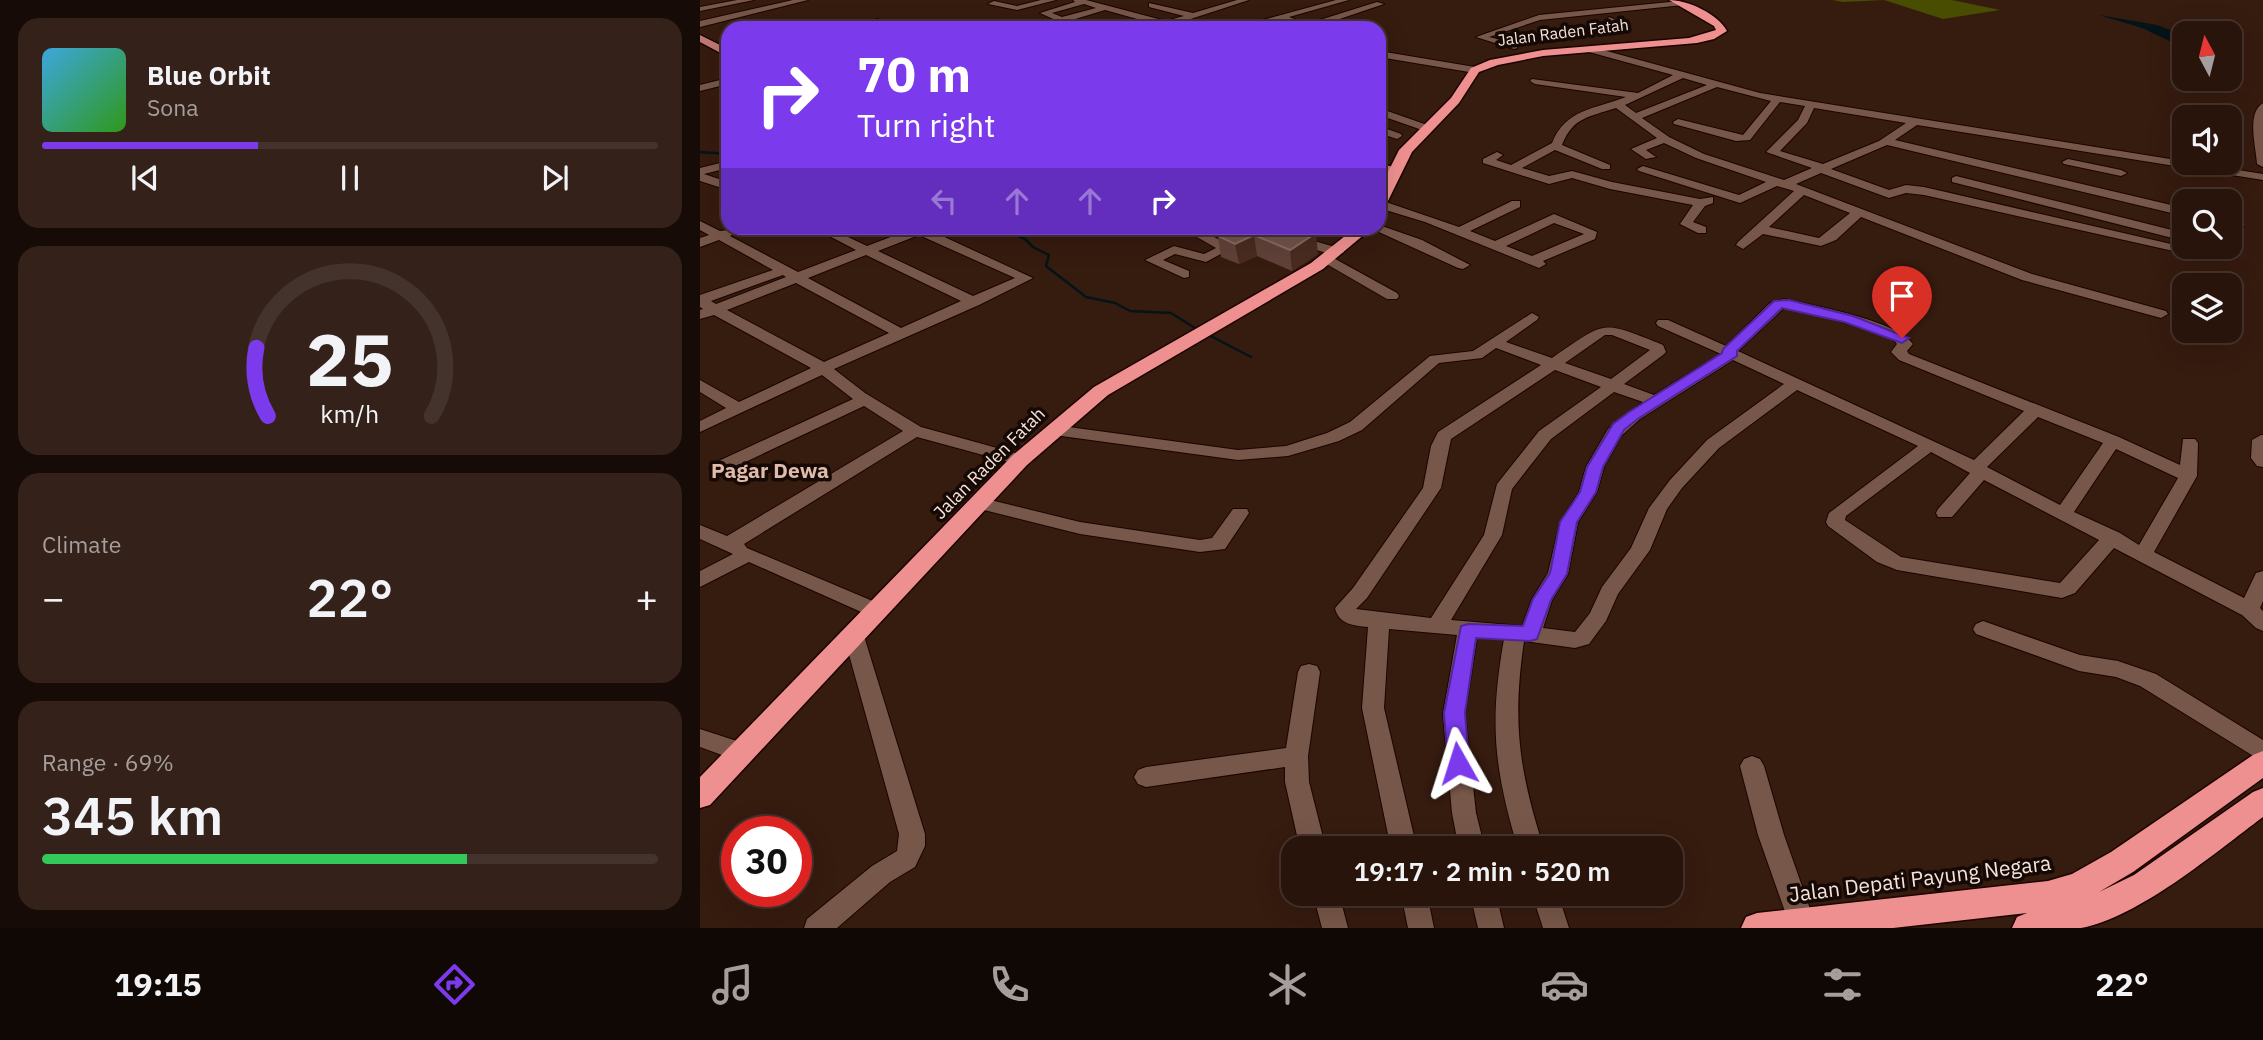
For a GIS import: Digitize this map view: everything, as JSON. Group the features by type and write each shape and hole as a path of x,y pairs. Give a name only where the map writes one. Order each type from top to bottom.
{"highway":[{"name":"Jalan Raden Fatah","path":"1475,70 1520,57 1700,38 1722,31 1718,24 1677,2"},
{"path":"1386,172 1455,100 1475,70"},
{"name":"Jalan Raden Fatah","path":"700,796 978,503 1054,430 1101,391 1332,256 1356,235"},
{"name":"Jalan Depati Payung Negara","path":"1757,928 1817,924 2048,896 2080,886 2122,862 2263,764"},
{"path":"2028,928 2098,908 2144,886 2263,801"}],"main road":[{"path":"700,38 718,54"}],"street":[{"path":"700,1 708,0"},
{"path":"700,9 750,0"},
{"path":"700,24 747,15 781,3 804,0"},
{"path":"1007,0 992,4 1017,8 1052,0"},
{"path":"1139,8 1172,0"},
{"path":"1177,21 1245,0"},
{"path":"1269,21 1345,0"},
{"path":"1367,0 1382,1"},
{"path":"1106,4 1062,20 1044,13 1081,1 1106,4 1124,14 1147,21"},
{"path":"1326,21 1380,4 1382,1"},
{"path":"1514,46 1480,37 1529,20 1677,2"},
{"path":"732,4 747,15"},
{"path":"1152,5 1194,16"},
{"path":"1599,13 1625,27"},
{"path":"1110,18 1124,14"},
{"path":"1283,18 1291,21"},
{"path":"1569,23 1609,20"},
{"path":"1597,49 1681,75 1778,99 2047,140"},
{"path":"1597,49 1718,85 1778,97 2263,175"},
{"path":"1386,55 1475,70"},
{"path":"1511,169 1554,146 1571,120 1639,96 1681,75"},
{"path":"1535,81 1639,96"},
{"path":"700,88 721,83"},
{"path":"1635,117 1718,85"},
{"path":"1654,130 1683,120 1736,138 1746,138 1778,99"},
{"path":"1618,104 1694,160 1781,182 2027,276 2161,314"},
{"path":"1811,104 1803,121 1772,152 1889,194 1906,189 1924,191 2172,247"},
{"path":"2263,106 2258,120 2263,164"},
{"path":"1386,114 1426,128"},
{"path":"1386,126 1400,120"},
{"path":"1643,169 1671,172 1722,194 1743,199 1781,182 1859,154 1915,121"},
{"path":"1386,132 1397,136"},
{"path":"1650,158 1637,149 1665,139"},
{"path":"1884,141 2172,209"},
{"path":"1554,146 1606,167"},
{"path":"2091,228 2095,212 2121,173 2127,153"},
{"path":"2127,153 2172,159"},
{"path":"1497,155 1487,160 1550,180 1572,174 1610,185 1701,203"},
{"path":"2068,162 2121,173"},
{"path":"700,174 721,166"},
{"path":"2242,171 2263,175"},
{"path":"700,174 721,183"},
{"path":"1956,180 2095,212 2172,234"},
{"path":"1743,245 1802,190"},
{"path":"1702,230 1686,224 1701,203 1722,194"},
{"path":"1884,220 1897,198"},
{"path":"1461,232 1516,204"},
{"path":"1386,206 1429,219 1495,246 1535,262 1590,236 1591,232 1554,218 1495,246"},
{"path":"1759,229 1821,242 1832,237 1859,212"},
{"path":"700,225 900,333"},
{"path":"1386,232 1463,265"},
{"path":"700,243 721,235"},
{"path":"834,235 974,302"},
{"path":"700,315 801,278 903,235"},
{"path":"700,427 823,368 1026,277 931,235"},
{"path":"1201,235 1224,247"},
{"path":"1184,274 1152,260 1174,250 1205,258 1224,247 1252,237 1247,235"},
{"path":"1286,237 1332,256 1392,296"},
{"path":"700,301 786,270"},
{"path":"700,301 823,368 865,400 915,431 1020,460"},
{"path":"1527,836 1507,750 1505,710 1522,634 1558,574 1569,522 1588,492 1595,467 1618,428 1730,353 1775,306 1789,304 1849,319 1898,336 1904,341 1899,352 1904,358 2113,441 2188,476"},
{"path":"1054,430 1238,455 1288,451 1333,437 1356,426 1435,359 1473,356 1532,317"},
{"path":"1663,323 1930,445 2112,537 2256,617 2263,578"},
{"path":"1437,626 1493,535 1503,488 1552,428 1658,352 1658,348 1605,330 1444,436 1432,488 1360,593 1345,608 1350,616 1468,631 1575,640 1584,637 1599,616 1609,592 1640,550 1658,509 1676,484 1713,444 1796,383"},
{"path":"1493,342 1656,401"},
{"path":"700,385 739,408"},
{"path":"718,468 865,400"},
{"path":"1945,513 1979,470 2036,410"},
{"path":"729,544 915,431"},
{"path":"2261,440 2260,458 2263,462"},
{"path":"2064,513 2113,441"},
{"path":"2143,554 2188,476 2189,443"},
{"path":"1930,445 1838,513 1835,522 1884,557 1897,563 2062,591 2068,588 2112,537"},
{"path":"978,503 1080,528 1200,546 1218,544 1240,513"},
{"path":"700,531 875,610"},
{"path":"700,580 748,554"},
{"path":"1379,621 1373,708 1401,836"},
{"path":"1983,629 2079,663 2129,671 2263,751"},
{"path":"1468,631 1454,713 1469,836"},
{"path":"817,928 881,874 906,859 912,846 912,834 853,633"},
{"path":"1309,672 1296,756 1297,782 1310,836"},
{"path":"700,738 741,752"},
{"path":"1146,777 1296,756"},
{"path":"1752,766 1771,835 1817,924"},
{"path":"1329,906 1335,928"},
{"path":"1416,906 1421,928"},
{"path":"1485,906 1490,928"},
{"path":"1549,906 1556,928"}],"shaded area":[{"path":"1832,0 1884,0 1843,2"},
{"path":"1884,0 1952,0 2000,10 1943,19"},
{"path":"2099,15 2157,25 2172,31 2172,42 2142,28"}],"building":[{"path":"1221,235 1254,235 1235,244 1218,236"},
{"path":"1254,235 1313,235 1290,250"}],"waterway":[{"path":"700,152 721,154"},
{"path":"1015,235 1049,255 1046,266 1086,297 1115,303 1130,311 1171,313 1200,331"},
{"path":"1207,334 1251,357"}],"district":[{"name":"Pagar Dewa","path":"770,470"}],"route":[{"path":"1458,763 1454,713 1468,631 1530,634 1542,599 1558,574 1569,522 1588,492 1595,467 1618,428 1634,415 1732,354 1728,352 1779,304 1849,319 1902,338"}]}
